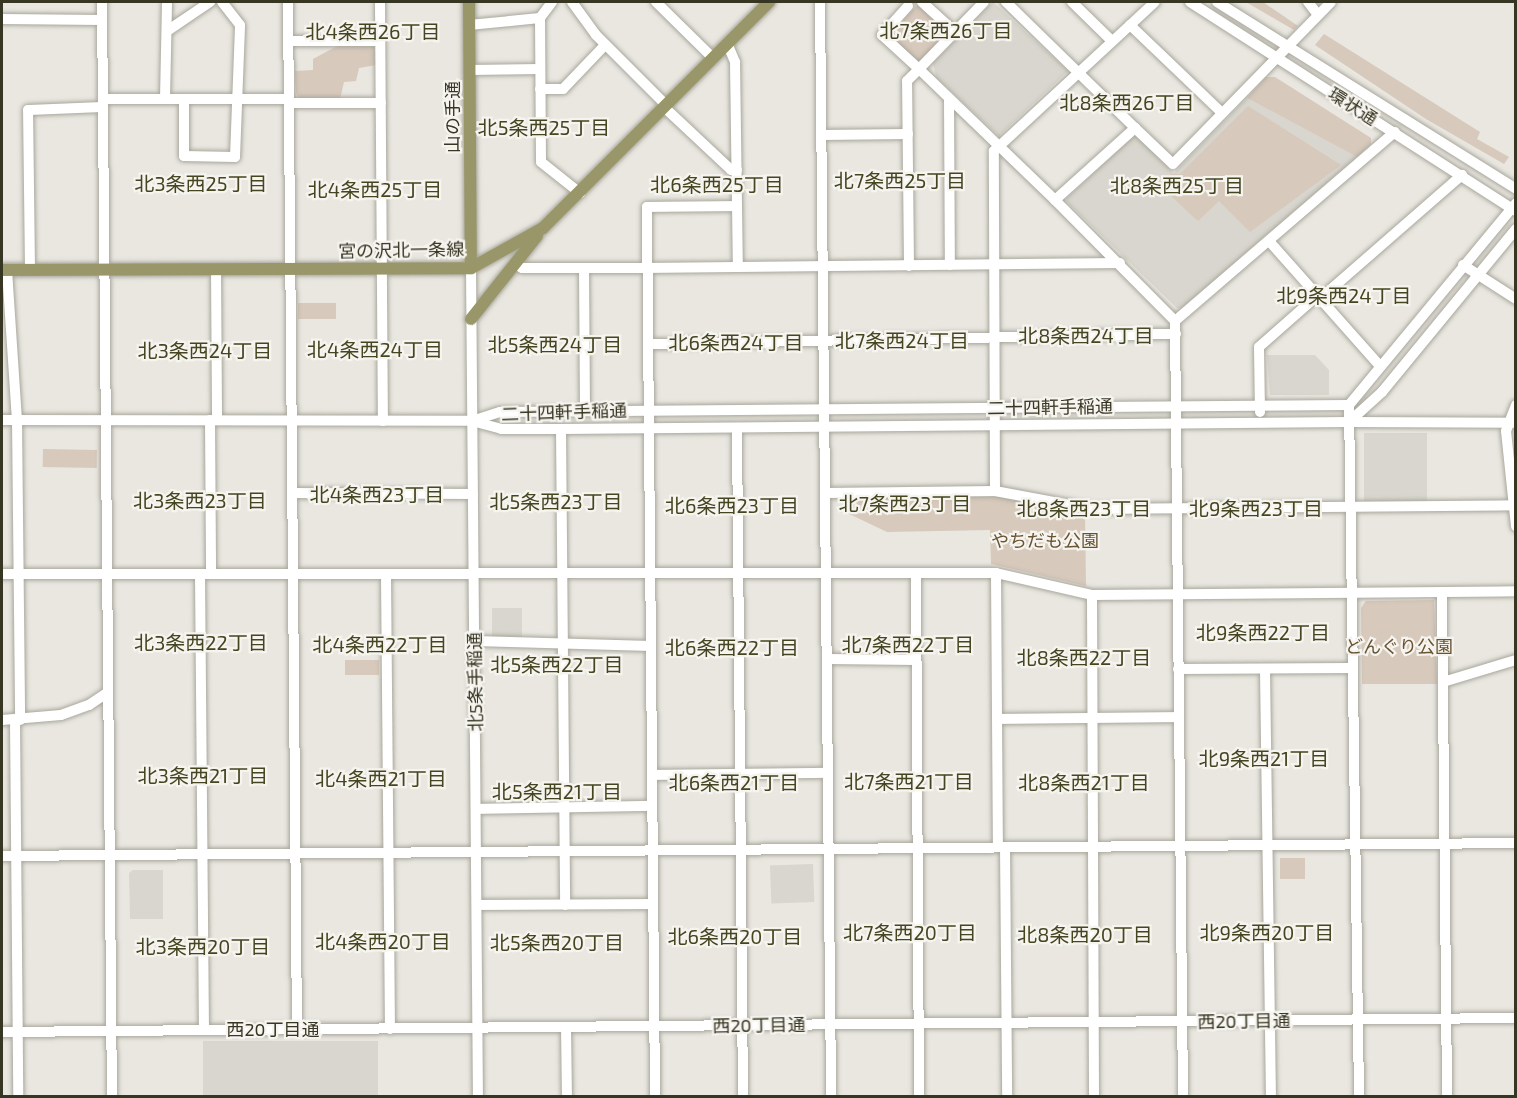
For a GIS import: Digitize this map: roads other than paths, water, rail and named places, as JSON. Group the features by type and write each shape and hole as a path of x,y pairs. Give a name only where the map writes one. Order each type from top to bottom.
{"main road":[{"name":"山の手通","path":"469,2 471,268"},
{"name":"宮の沢北一条線","path":"4,270 471,268 543,228 727,44 761,4"},
{"path":"471,319 491,289 516,264 543,228"}],"street":[{"path":"102,2 112,1096"},
{"path":"167,31 210,2"},
{"path":"184,99 184,156 234,156 240,25 222,2"},
{"path":"288,2 297,1029"},
{"path":"380,2 383,421"},
{"path":"552,2 540,18 541,162 580,193"},
{"path":"572,2 605,45 731,170 737,170"},
{"path":"656,2 713,58"},
{"path":"820,2 831,1096"},
{"path":"922,2 955,32"},
{"path":"909,266 907,81 984,2"},
{"path":"1006,2 1173,164 1331,2"},
{"path":"1072,2 1112,41"},
{"path":"995,491 992,161 997,145 1155,2"},
{"name":"環状通","path":"1190,2 1514,207"},
{"name":"環状通","path":"1217,2 1515,189"},
{"path":"1308,2 1318,15"},
{"path":"908,3 882,34 1055,200 1176,321 1183,1096"},
{"path":"165,99 167,4"},
{"path":"469,25 540,18"},
{"path":"2,19 102,20"},
{"path":"1130,25 1222,113"},
{"path":"288,41 380,41"},
{"path":"727,44 735,62 738,267"},
{"path":"540,89 562,90 605,45"},
{"path":"469,70 540,69"},
{"path":"30,270 28,110 165,99 381,103"},
{"path":"949,99 950,265"},
{"path":"1055,200 1135,128"},
{"path":"1176,321 1395,132"},
{"path":"822,135 908,134"},
{"path":"1260,421 1259,347 1462,175"},
{"path":"655,1096 647,207 737,206"},
{"path":"1359,1096 1351,668 1349,405 1463,265 1514,207"},
{"path":"1349,422 1382,392 1515,230"},
{"path":"1269,241 1380,366"},
{"path":"516,264 522,268 647,268 1120,264"},
{"path":"1463,265 1515,299"},
{"name":"北5条手稲通","path":"471,268 478,1096"},
{"path":"584,268 585,411"},
{"path":"204,1030 202,854 206,574 214,420 216,269"},
{"path":"4,270 17,420 18,1096"},
{"path":"648,344 1176,334"},
{"name":"二十四軒手稲通","path":"472,421 500,412 1349,405"},
{"path":"1515,405 1511,423 1515,526"},
{"path":"2,420 472,421"},
{"name":"二十四軒手稲通","path":"472,421 501,429 1260,421 1511,423"},
{"path":"736,428 743,1096"},
{"path":"561,429 564,905"},
{"path":"825,493 995,491 1092,509 1514,505"},
{"path":"292,494 473,494"},
{"path":"916,573 919,1096"},
{"path":"2,574 996,573 1092,595 1515,591"},
{"path":"996,573 997,719 1007,1096"},
{"path":"386,574 390,1029"},
{"path":"1442,592 1447,1096"},
{"path":"1092,595 1095,1096"},
{"path":"475,641 651,646"},
{"path":"827,659 916,660"},
{"path":"1443,682 1515,660"},
{"path":"1178,669 1351,668"},
{"path":"1266,670 1270,1096"},
{"path":"2,720 61,715 89,705 108,692"},
{"path":"997,719 1179,717"},
{"path":"652,775 828,773"},
{"path":"476,809 652,806"},
{"path":"2,856 1515,843"},
{"path":"477,905 653,904"},
{"name":"西20丁目通","path":"2,1032 1515,1018"},
{"path":"566,1027 567,1096"}],"district":[{"name":"北7条西26丁目","path":"946,30"},
{"name":"北4条西26丁目","path":"373,31"},
{"name":"北8条西26丁目","path":"1127,102"},
{"name":"北5条西25丁目","path":"544,127"},
{"name":"北7条西25丁目","path":"900,180"},
{"name":"北3条西25丁目","path":"201,183"},
{"name":"北6条西25丁目","path":"717,184"},
{"name":"北8条西25丁目","path":"1177,185"},
{"name":"北4条西25丁目","path":"375,189"},
{"name":"北9条西24丁目","path":"1344,295"},
{"name":"北8条西24丁目","path":"1086,335"},
{"name":"北7条西24丁目","path":"902,340"},
{"name":"北6条西24丁目","path":"736,342"},
{"name":"北5条西24丁目","path":"555,344"},
{"name":"北4条西24丁目","path":"375,349"},
{"name":"北3条西24丁目","path":"205,350"},
{"name":"北4条西23丁目","path":"377,494"},
{"name":"北3条西23丁目","path":"200,500"},
{"name":"北5条西23丁目","path":"556,501"},
{"name":"北7条西23丁目","path":"905,503"},
{"name":"北6条西23丁目","path":"732,505"},
{"name":"北8条西23丁目","path":"1084,508"},
{"name":"北9条西23丁目","path":"1256,508"},
{"name":"北9条西22丁目","path":"1263,632"},
{"name":"北3条西22丁目","path":"201,642"},
{"name":"北4条西22丁目","path":"380,644"},
{"name":"北7条西22丁目","path":"908,644"},
{"name":"北6条西22丁目","path":"732,647"},
{"name":"北8条西22丁目","path":"1084,657"},
{"name":"北5条西22丁目","path":"557,664"},
{"name":"北9条西21丁目","path":"1264,758"},
{"name":"北3条西21丁目","path":"203,775"},
{"name":"北4条西21丁目","path":"381,778"},
{"name":"北7条西21丁目","path":"909,781"},
{"name":"北6条西21丁目","path":"734,782"},
{"name":"北8条西21丁目","path":"1084,782"},
{"name":"北5条西21丁目","path":"557,791"},
{"name":"北7条西20丁目","path":"910,932"},
{"name":"北9条西20丁目","path":"1267,932"},
{"name":"北8条西20丁目","path":"1085,934"},
{"name":"北6条西20丁目","path":"735,936"},
{"name":"北4条西20丁目","path":"383,941"},
{"name":"北5条西20丁目","path":"557,942"},
{"name":"北3条西20丁目","path":"203,946"}],"park label":[{"name":"やちだも公園","path":"1045,540"},
{"name":"どんぐり公園","path":"1399,646"}]}
